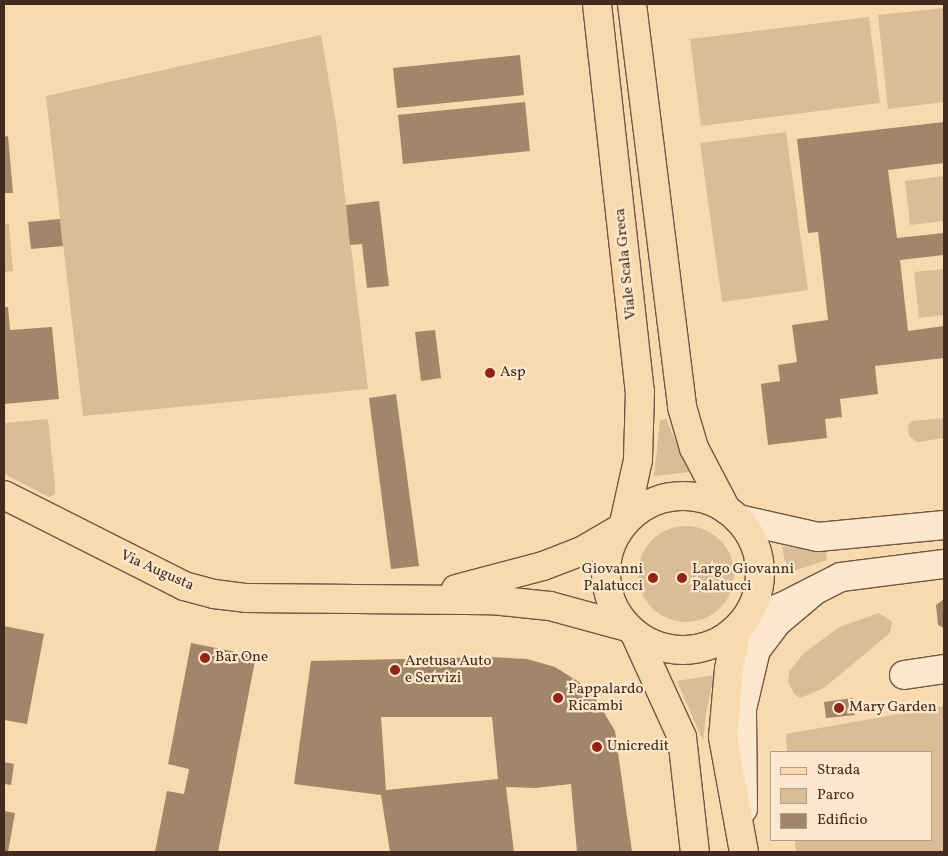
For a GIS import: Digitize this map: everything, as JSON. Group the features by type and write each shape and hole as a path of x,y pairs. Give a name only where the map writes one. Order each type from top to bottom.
{"main road":[{"name":"Viale Scala Greca","path":"597,4 640,391 638,460 621,526"},
{"path":"632,4 682,407 694,448 732,514 756,545 760,569 759,592 741,625 729,669 723,737 742,841"},
{"name":"Via Augusta","path":"4,495 184,586 214,594 256,598 413,598"},
{"path":"413,598 518,575 580,552 621,526 654,501 691,496 732,514"},
{"path":"621,526 610,546 605,581 616,614 631,631 650,644 687,651 705,648 741,625"},
{"path":"413,598 492,600 550,606 631,631 682,737 695,852"}],"street":[{"path":"732,514 818,536 944,525"},
{"path":"741,625 841,577 944,564"},
{"path":"742,841 742,709 756,650 776,622 814,591"},
{"path":"904,675 944,669"}],"green space":[{"path":"944,8 944,102 888,109 878,15"},
{"path":"869,17 880,103 701,126 690,39"},
{"path":"321,35 336,122 368,389 83,416 46,96"},
{"path":"786,132 808,290 722,302 700,143"},
{"path":"944,176 944,221 910,225 905,181"},
{"path":"4,224 9,224 13,271 4,272"},
{"path":"944,269 944,315 919,318 914,272"},
{"path":"944,418 944,438 917,442 909,436 908,425 912,421"},
{"path":"48,419 55,486 55,494 49,497 4,474 4,423"},
{"path":"666,419 690,472 654,476 660,420"},
{"path":"686,526 704,530 720,540 730,556 734,574 730,592 720,608 704,618 686,622 668,618 652,608 642,592 638,574 642,556 652,540 668,530"},
{"path":"782,546 826,552 827,560 787,573"},
{"path":"879,613 892,622 890,633 824,688 800,698 794,694 788,681 789,672 803,654 839,627"},
{"path":"714,675 706,714 703,741 677,681"},
{"path":"944,706 944,852 796,852 795,841 933,841 933,751 787,751 786,734"}],"building":[{"path":"520,55 524,95 397,108 393,68"},
{"path":"525,102 530,151 403,164 398,115"},
{"path":"944,122 944,163 888,170 897,238 944,233 944,255 900,260 908,331 944,326 944,358 875,366 878,394 840,399 842,417 825,419 827,438 768,445 761,384 780,381 778,365 797,362 792,325 828,320 818,232 808,233 797,139"},
{"path":"8,136 13,193 4,193 4,137"},
{"path":"379,201 389,286 367,288 362,244 350,245 346,205"},
{"path":"60,219 63,246 31,249 28,222"},
{"path":"4,307 8,307 10,330 52,327 59,399 4,404"},
{"path":"435,330 441,378 421,381 415,332"},
{"path":"396,394 419,566 391,569 369,398"},
{"path":"944,599 944,628 938,625 936,605"},
{"path":"4,626 44,634 27,724 4,720"},
{"path":"191,643 256,656 218,852 155,852 167,791 184,794 189,769 168,764"},
{"path":"490,657 527,659 555,667 579,682 596,699 615,731 632,852 577,852 571,784 535,788 506,787 514,852 390,852 381,795 294,784 311,661","holes":["381,717 492,717 498,779 386,790"]},
{"name":"Mary Garden","path":"853,698 855,715 826,718 824,702"},
{"path":"4,762 14,764 11,785 4,784"},
{"path":"4,811 15,813 8,852 4,852"}],"place":[{"name":"Asp","path":"490,373"},
{"name":"Giovanni Palatucci","path":"653,578"},
{"name":"Largo Giovanni Palatucci","path":"682,578"},
{"name":"Bar One","path":"205,658"},
{"name":"Aretusa Auto e Servizi","path":"395,670"},
{"name":"Pappalardo Ricambi","path":"558,698"},
{"name":"Mary Garden","path":"839,708"},
{"name":"Unicredit","path":"597,747"}]}
